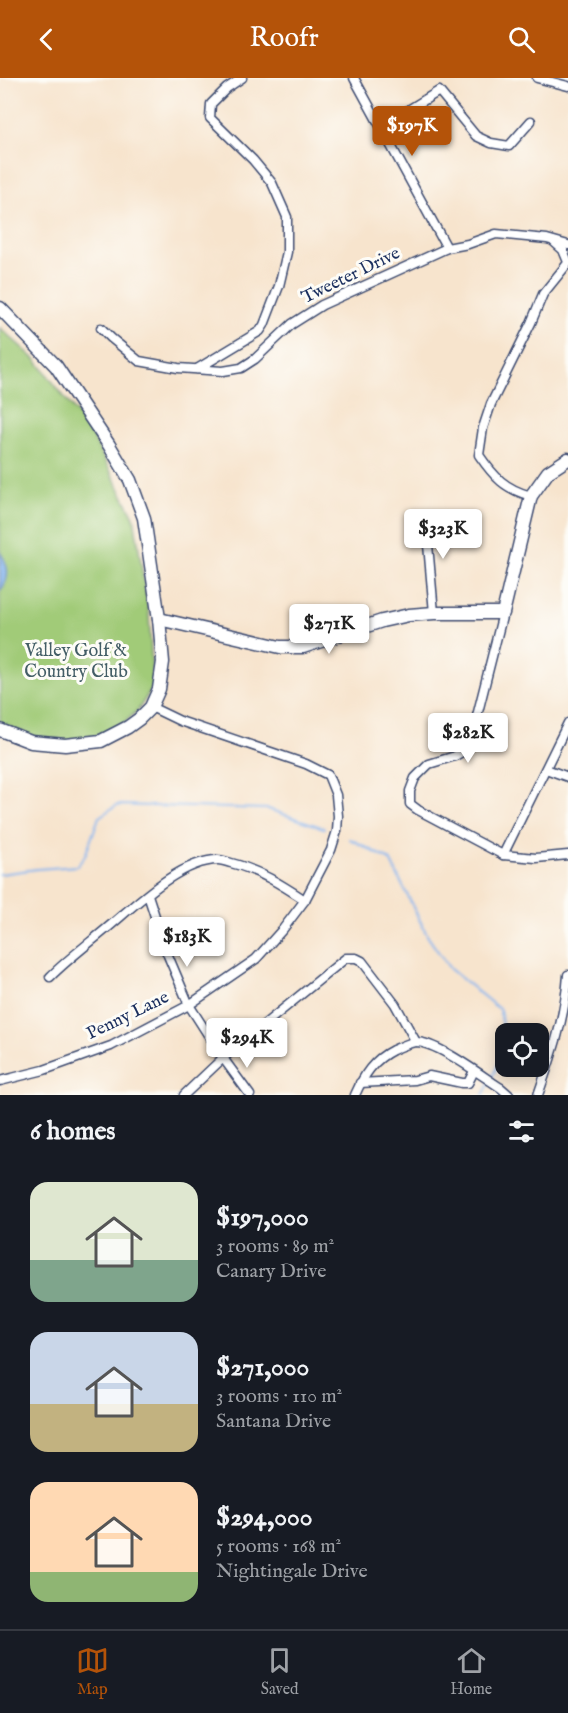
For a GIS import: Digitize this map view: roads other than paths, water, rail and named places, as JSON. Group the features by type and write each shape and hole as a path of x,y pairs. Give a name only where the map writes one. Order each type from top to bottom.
{"street":[{"path":"196,369 260,331 279,286 287,252 287,217 272,183 253,160 210,118 211,104 227,88 242,78"},
{"path":"354,78 447,248"},
{"path":"537,78 568,85 566,78"},
{"path":"381,127 439,91 476,136 491,143 509,146 531,121"},
{"name":"Tweeter Drive","path":"101,328 139,361 178,368 223,371 241,368 255,359 292,324 322,305 447,248 468,244 496,234 568,244"},
{"path":"531,496 514,491 491,472 479,454 483,428 491,404 543,294 568,263 563,250 552,240"},
{"path":"0,308 56,366 130,480 144,518 163,662 159,690 151,707 128,727 101,741 65,745 31,742 0,730"},
{"path":"568,459 548,472 531,496 471,738 465,750 455,756 429,764 415,778 410,791 410,804 418,810 503,855 536,858 568,855"},
{"path":"434,613 427,532 473,525"},
{"path":"159,619 280,647 303,647 382,621 409,615 503,612"},
{"name":"Penny Lane","path":"0,1081 44,1070 111,1046 189,1005 256,960 305,900 331,850 337,831 338,816 336,795 327,775 306,764 180,722 151,707"},
{"path":"503,855 568,723"},
{"path":"546,769 568,777"},
{"path":"50,977 69,958 162,882 190,866 218,860 244,866 277,881 305,900"},
{"path":"148,895 166,953 189,1005 250,1095"},
{"path":"184,1095 223,1058 346,958 356,958 362,961 395,1004 416,1042"},
{"path":"538,1095 567,1003 568,975"},
{"path":"355,1095 367,1071 377,1060 402,1046 416,1042 437,1047 509,1095"},
{"path":"360,1083 415,1080 429,1076 468,1083 476,1072"}],"water":[{"path":"0,552 8,572 0,591"}],"waterway":[{"path":"0,874 77,866 85,856 99,817 117,805 268,809 324,828"},
{"path":"350,839 390,860 428,937 450,969 500,1010 503,1035 497,1067 491,1079"},
{"path":"483,1095 489,1084"}],"park label":[{"name":"Valley Golf & Country Club","path":"76,661"}]}
